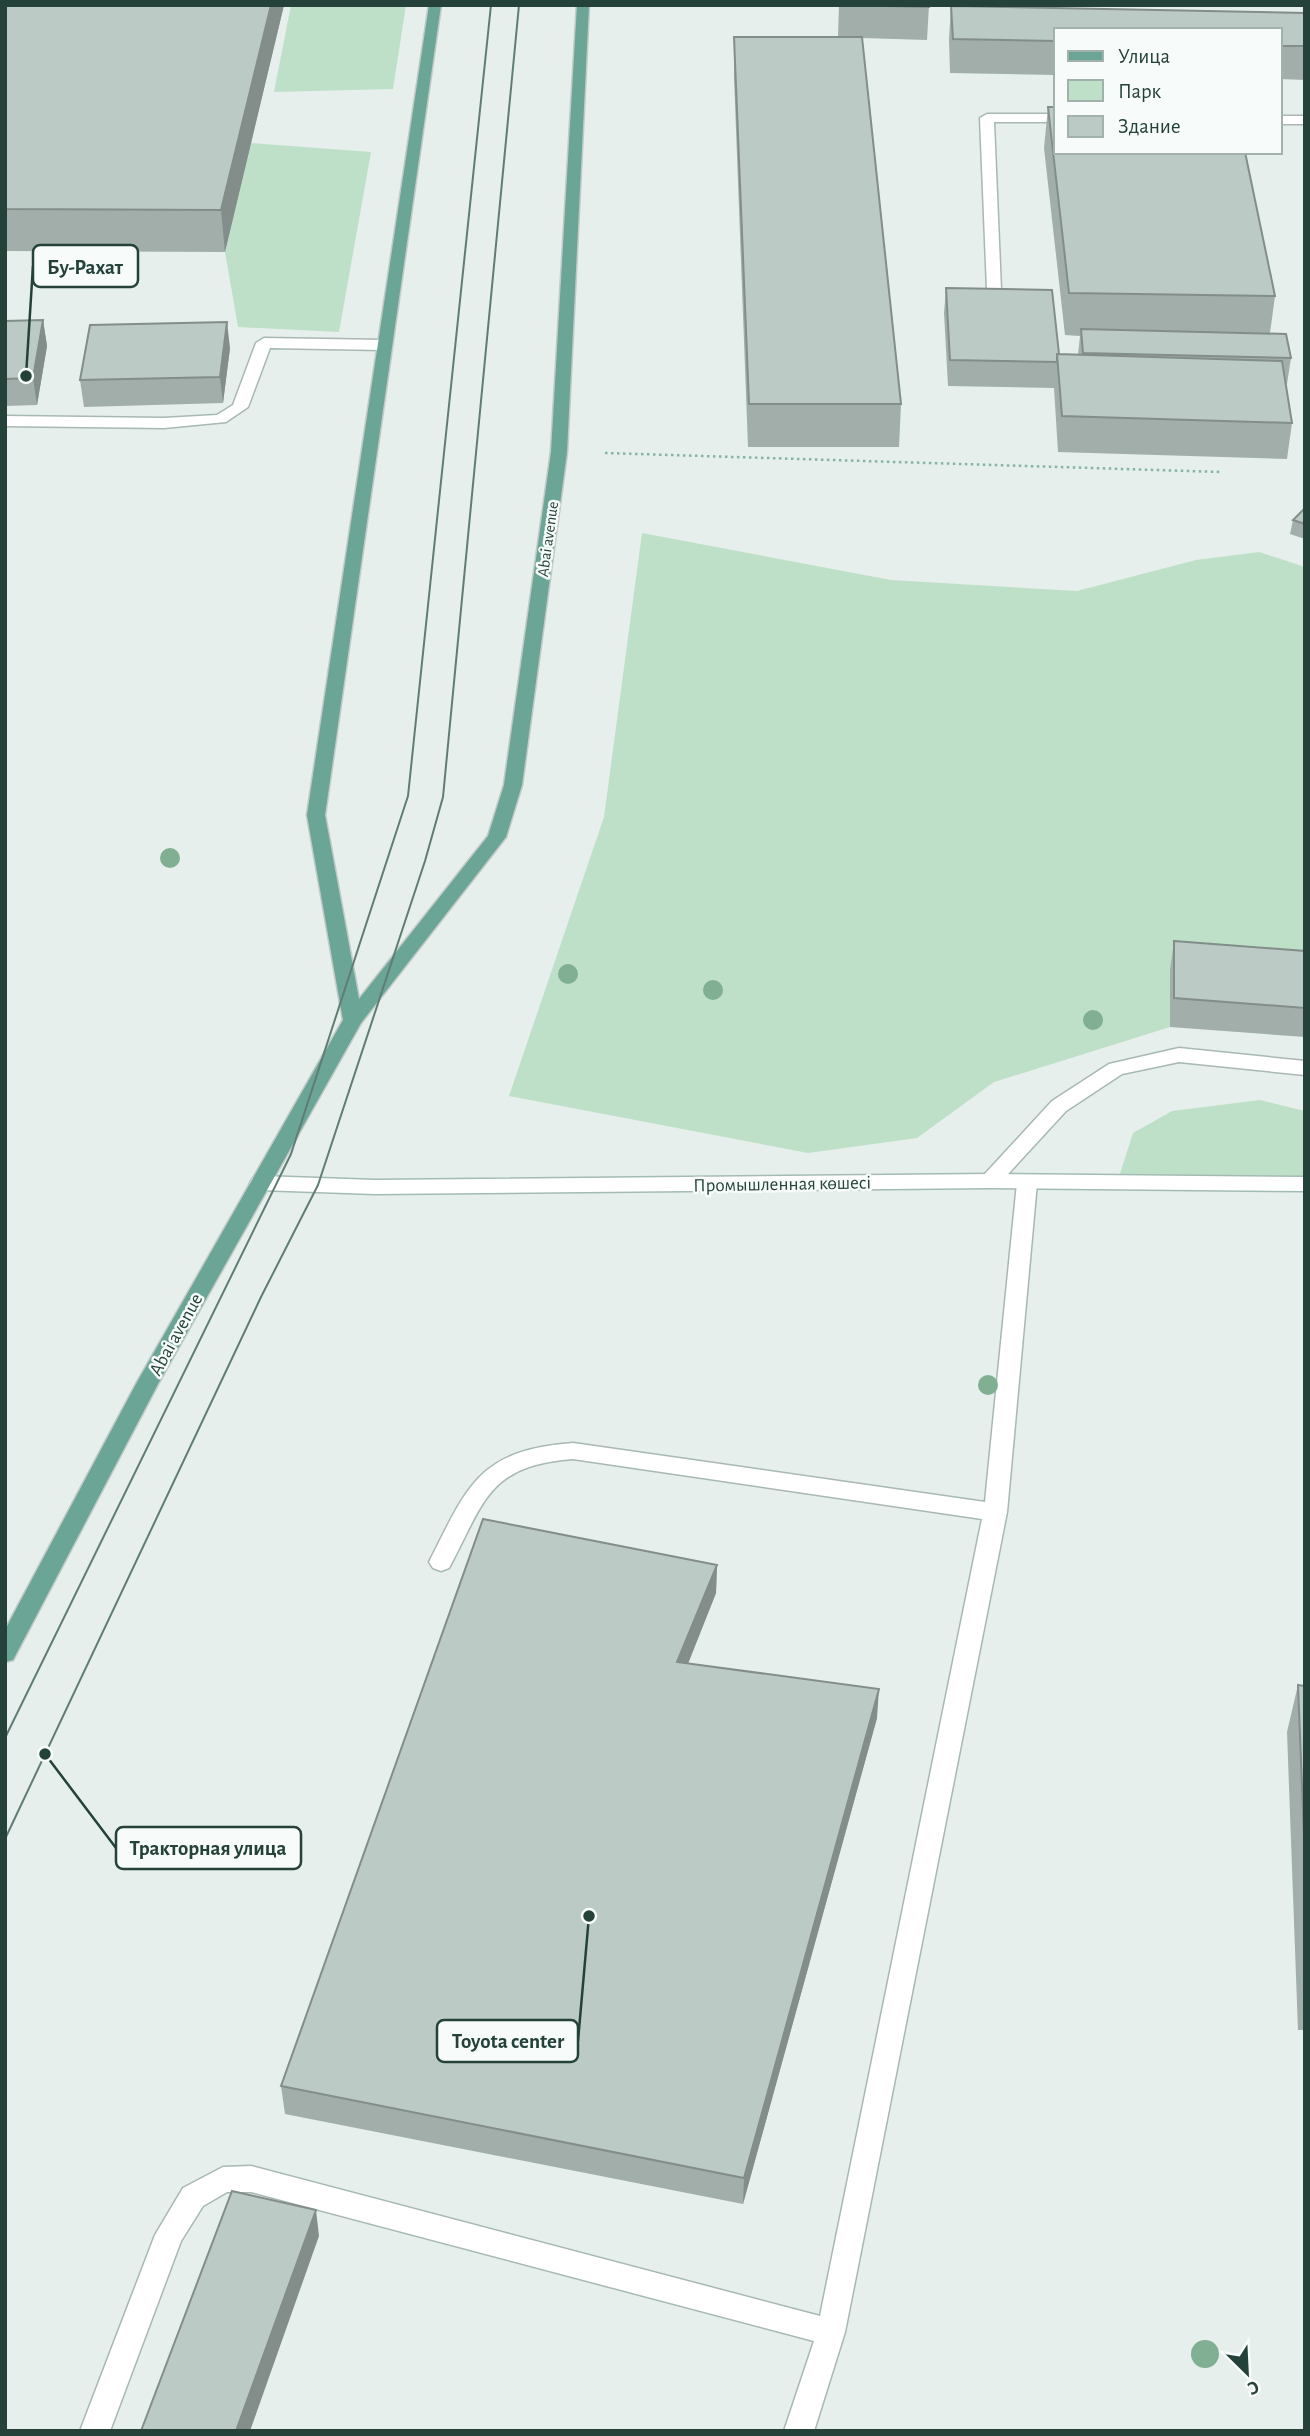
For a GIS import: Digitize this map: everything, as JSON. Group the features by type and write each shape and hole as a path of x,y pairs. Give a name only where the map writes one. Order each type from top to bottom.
{"main road":[{"path":"353,1020 316,816 435,5"},
{"name":"Abai avenue","path":"5,1653 147,1384 353,1020 497,837 513,785 559,452 583,5"},
{"path":"995,314 987,118 1054,118"},
{"path":"1282,120 1305,120"},
{"path":"5,421 164,423 220,419 240,407 264,343 383,345"},
{"path":"990,1181 1059,1106 1116,1069 1179,1055 1305,1068"},
{"name":"Промышленная көшесі","path":"260,1183 375,1187 990,1181 1305,1184"},
{"path":"799,2431 831,2332 995,1512 1027,1183"},
{"path":"441,1562 481,1485 496,1471 514,1461 543,1451 573,1451 995,1512"},
{"path":"95,2431 169,2235 194,2197 223,2180 251,2179 831,2332"}],"path":[{"path":"559,452 1221,472"}],"green space":[{"path":"291,5 406,5 393,89 274,92"},
{"path":"251,143 371,152 339,332 238,327 225,252"},
{"path":"642,533 891,580 1077,591 1196,560 1259,552 1305,567 1305,980 1171,970 1170,1027 994,1082 917,1138 808,1153 509,1096 604,817"},
{"path":"1260,1100 1305,1111 1305,1184 1117,1183 1133,1133 1172,1111"}],"building":[{"path":"5,5 271,5 221,210 5,209"},
{"path":"841,5 929,5 929,7"},
{"path":"951,6 1305,13 1305,46 1282,46 1282,28 1054,28 1054,41 953,39"},
{"path":"734,37 862,37 901,404 749,404"},
{"path":"1048,107 1054,107 1054,154 1245,154 1275,296 1069,293"},
{"path":"946,288 1052,290 1059,354 1057,362 950,360"},
{"path":"43,320 33,378 5,379 5,321"},
{"path":"227,322 220,377 80,380 90,325"},
{"path":"1081,329 1286,334 1291,358 1083,353"},
{"path":"1057,354 1282,361 1292,423 1062,416"},
{"path":"1305,508 1305,524 1293,520"},
{"path":"1174,941 1305,951 1305,1008 1174,998"},
{"path":"483,1519 717,1565 677,1662 879,1689 744,2178 281,2086"},
{"path":"1298,1685 1305,1686 1305,1861"},
{"path":"232,2191 316,2210 236,2431 141,2431"}],"tram line":[{"path":"5,1738 291,1154 408,796 491,5"},
{"path":"5,1839 261,1297 318,1185 425,861 443,797 519,5"}],"place":[{"name":"Бу-Рахат","path":"26,376"},
{"name":"Тракторная улица","path":"45,1754"},
{"name":"Toyota center","path":"589,1916"}]}
